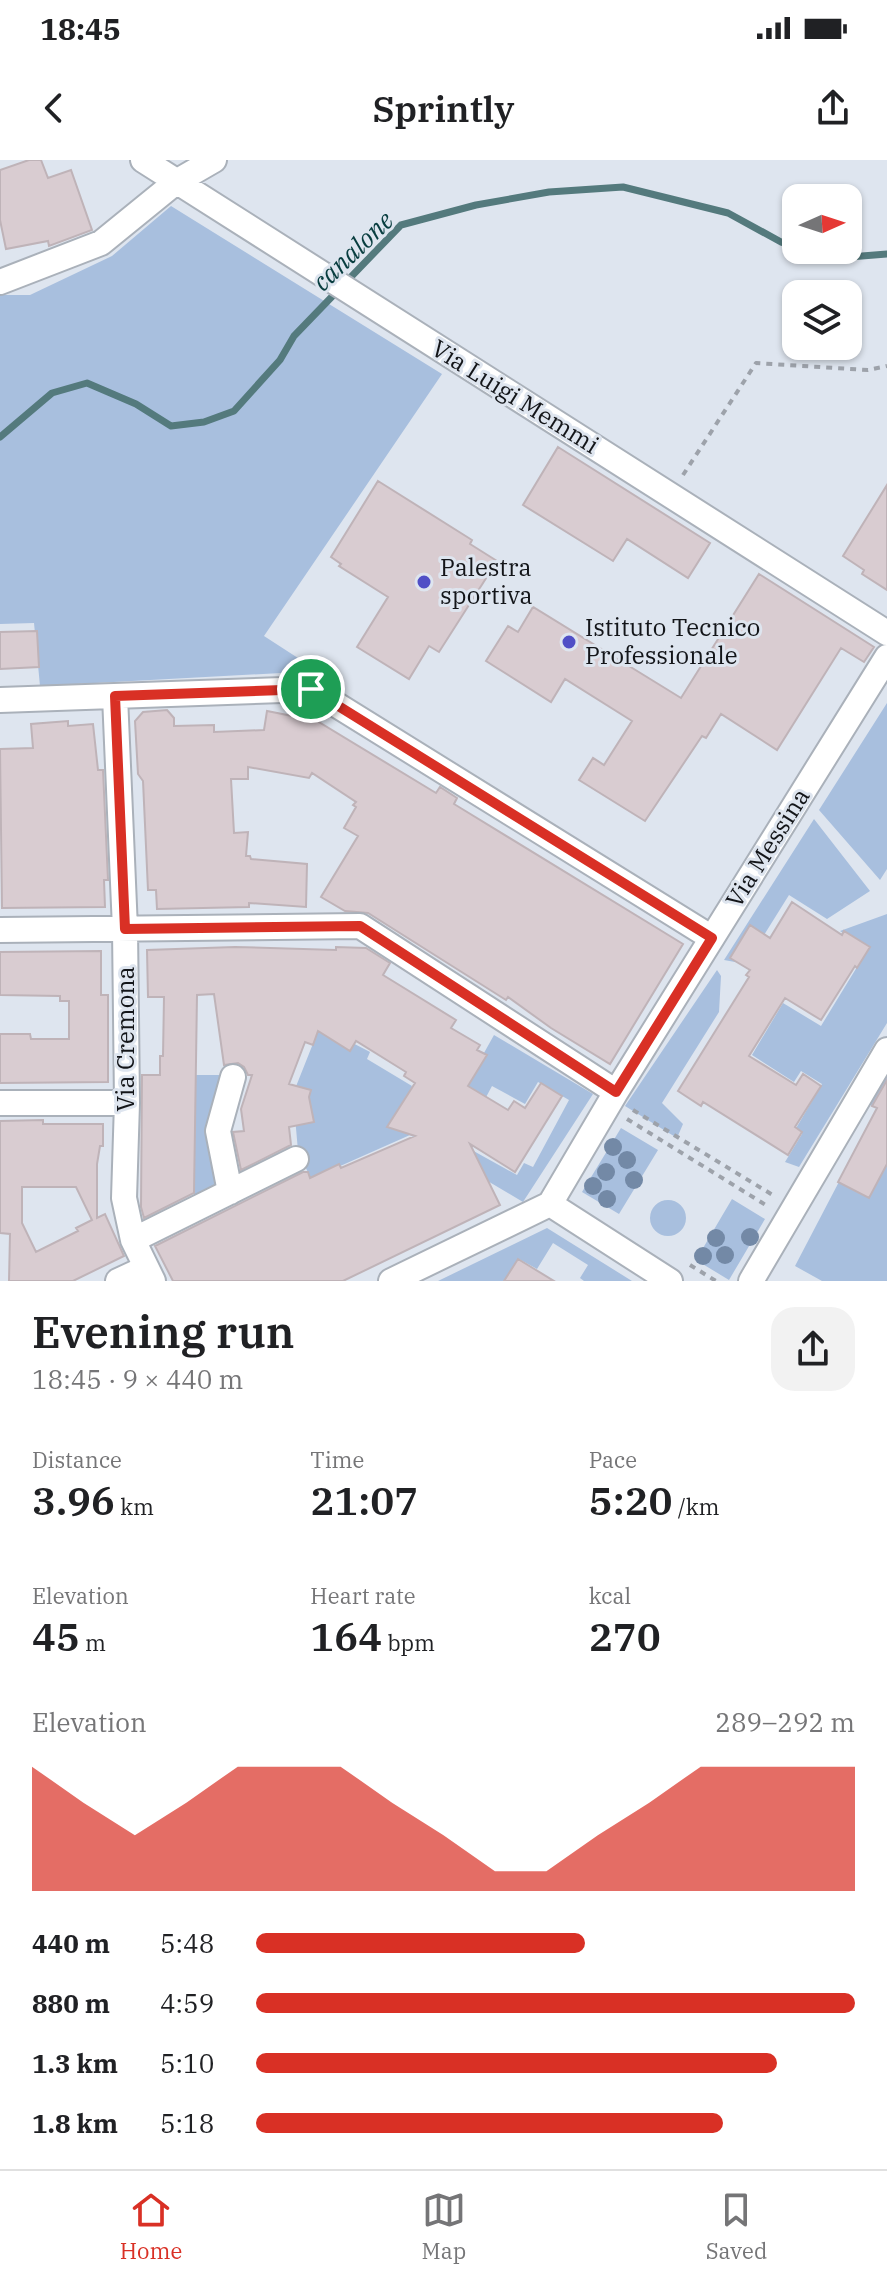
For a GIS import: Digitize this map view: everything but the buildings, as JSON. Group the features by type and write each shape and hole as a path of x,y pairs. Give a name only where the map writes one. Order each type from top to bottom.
{"street":[{"name":"Via Luigi Memmi","path":"143,160 887,633"},
{"path":"0,282 101,243 176,182 214,160"},
{"name":"Via Messina","path":"550,1204 614,1105 712,938 887,657"},
{"path":"0,700 311,689 712,938"},
{"name":"Via Cremona","path":"115,696 125,929 127,1103 124,1198 133,1240 150,1274"},
{"path":"0,930 360,926 614,1105"},
{"path":"751,1281 784,1210 887,1050"},
{"path":"230,1192 218,1131 233,1077"},
{"path":"0,1103 127,1103"},
{"path":"133,1240 296,1159"},
{"path":"391,1281 550,1204 670,1281"},
{"path":"118,1281 150,1274"}],"path":[{"path":"678,483 756,363 868,370 887,366"},
{"path":"614,1105 784,1210"},
{"path":"614,1105 625,1106 784,1210"},
{"path":"689,1265 716,1281"}],"shaded area":[{"path":"171,206 442,374 264,636 318,671 40,686 34,623 0,624 0,295 30,295 112,256"},
{"path":"887,703 887,869 880,880 819,810"},
{"path":"814,819 870,891 827,919 789,895 746,964 724,960"},
{"path":"887,914 887,1023 799,1167 785,1162 802,1134 795,1130 822,1084 801,1071 794,1082 752,1055 783,1003 821,1026 868,949 840,931"},
{"path":"717,970 721,976 719,1012 662,1103 683,1124 677,1138 625,1106"},
{"path":"320,1026 370,1052 367,1059 412,1086 406,1099 446,1121 494,1035 593,1094 523,1202 410,1135 311,1179 298,1151 293,1094","holes":["538,1082 569,1100 533,1167 524,1163 517,1175 461,1144 492,1086 525,1104"]},
{"path":"887,1065 887,1281 822,1281 795,1266 877,1109 865,1102"},
{"path":"196,1075 222,1075 209,1120 216,1187 194,1197"},
{"path":"621,1128 658,1150 619,1214 582,1192"},
{"path":"732,1199 765,1219 729,1280 696,1260"},
{"path":"668,1200 681,1205 686,1218 681,1231 668,1236 655,1231 650,1218 655,1205"},
{"path":"547,1228 632,1281 584,1281 580,1278 588,1265 553,1243 537,1269 519,1259 505,1281 438,1281"}],"waterway":[{"name":"canalone","path":"0,437 52,393 87,383 136,404 171,426 204,422 234,411 280,360 294,336 401,225 476,205 549,192 623,187 728,213 782,242"},
{"name":"canalone","path":"862,256 887,254"}],"place":[{"name":"Palestra sportiva","path":"424,582"},
{"name":"Istituto Tecnico Professionale","path":"569,642"}],"route":[{"path":"311,689 712,938 616,1092 360,926 125,929 115,696 311,689"}]}
